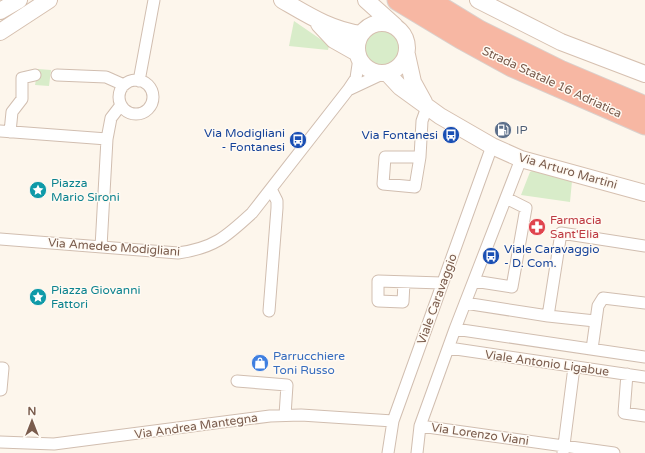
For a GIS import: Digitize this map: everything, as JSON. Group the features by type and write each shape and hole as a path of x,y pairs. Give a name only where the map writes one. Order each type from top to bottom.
{"highway":[{"name":"Strada Statale 16 Adriatica","path":"398,0 461,38 512,66 645,124"},
{"name":"Strada Statale 16 Adriatica","path":"428,0 479,31 560,71 645,107"}],"street":[{"path":"0,11 19,0"},
{"path":"0,32 49,0"},
{"path":"139,81 154,0"},
{"path":"282,0 323,24 348,32 364,31 373,24 381,23 396,27"},
{"path":"358,56 357,47 364,31 368,15 364,0"},
{"path":"364,0 402,32 406,39 408,47 407,56 413,82 426,106 422,122 420,157"},
{"path":"478,0 561,42 645,74"},
{"path":"314,18 334,40 358,56 368,69 375,72 385,73 400,67 407,56"},
{"name":"Via Amedeo Modigliani","path":"0,238 178,253 204,248 216,242 234,230 252,213 348,90 356,78 358,56"},
{"name":"Via Amedeo Modigliani","path":"348,90 385,73"},
{"name":"Via Arturo Martini","path":"385,73 400,88 440,116 492,146 521,159 645,193"},
{"path":"57,75 106,77 124,86"},
{"path":"35,76 22,78 22,99 12,112 5,132 107,140"},
{"path":"134,80 139,81 144,82 152,91 152,102 150,106 141,113 136,114 125,110 121,105 119,98 120,92 124,86 134,80"},
{"path":"101,247 107,140 111,118 121,105"},
{"name":"Viale Caravaggio","path":"388,453 393,421 492,146"},
{"path":"417,453 420,426 465,303 521,159"},
{"path":"269,311 277,208 277,201 271,189"},
{"path":"474,281 512,288 526,208 506,198"},
{"path":"548,316 561,233 645,246"},
{"path":"404,282 442,284"},
{"path":"592,349 598,306 603,298 645,303"},
{"path":"465,303 548,316 595,321"},
{"name":"Viale Antonio Ligabue","path":"455,330 645,357"},
{"name":"Viale Antonio Ligabue","path":"448,348 645,377"},
{"path":"564,450 574,367"},
{"path":"0,368 3,368 0,390"},
{"path":"627,374 624,413 645,416"},
{"path":"237,381 287,385 285,415"},
{"name":"Via Andrea Mantegna","path":"0,442 39,448 54,444 285,415 393,421"},
{"name":"Via Lorenzo Viani","path":"420,426 564,450 614,453"}],"green space":[{"path":"294,21 329,45 328,50 289,46"},
{"path":"383,29 393,32 399,38 402,48 399,58 393,64 383,67 373,64 367,58 364,48 367,38 373,32"},
{"path":"38,69 51,70 49,86 35,85"},
{"path":"534,170 572,181 570,202 521,195 530,172"}],"place":[{"name":"IP","path":"503,130"},
{"name":"Via Fontanesi","path":"451,135"},
{"name":"Via Modigliani - Fontanesi","path":"298,140"},
{"name":"Piazza Mario Sironi","path":"38,190"},
{"name":"Farmacia Sant'Elia","path":"537,227"},
{"name":"Viale Caravaggio - D. Com.","path":"491,256"},
{"name":"Piazza Giovanni Fattori","path":"38,297"},
{"name":"Parrucchiere Toni Russo","path":"260,363"}]}
